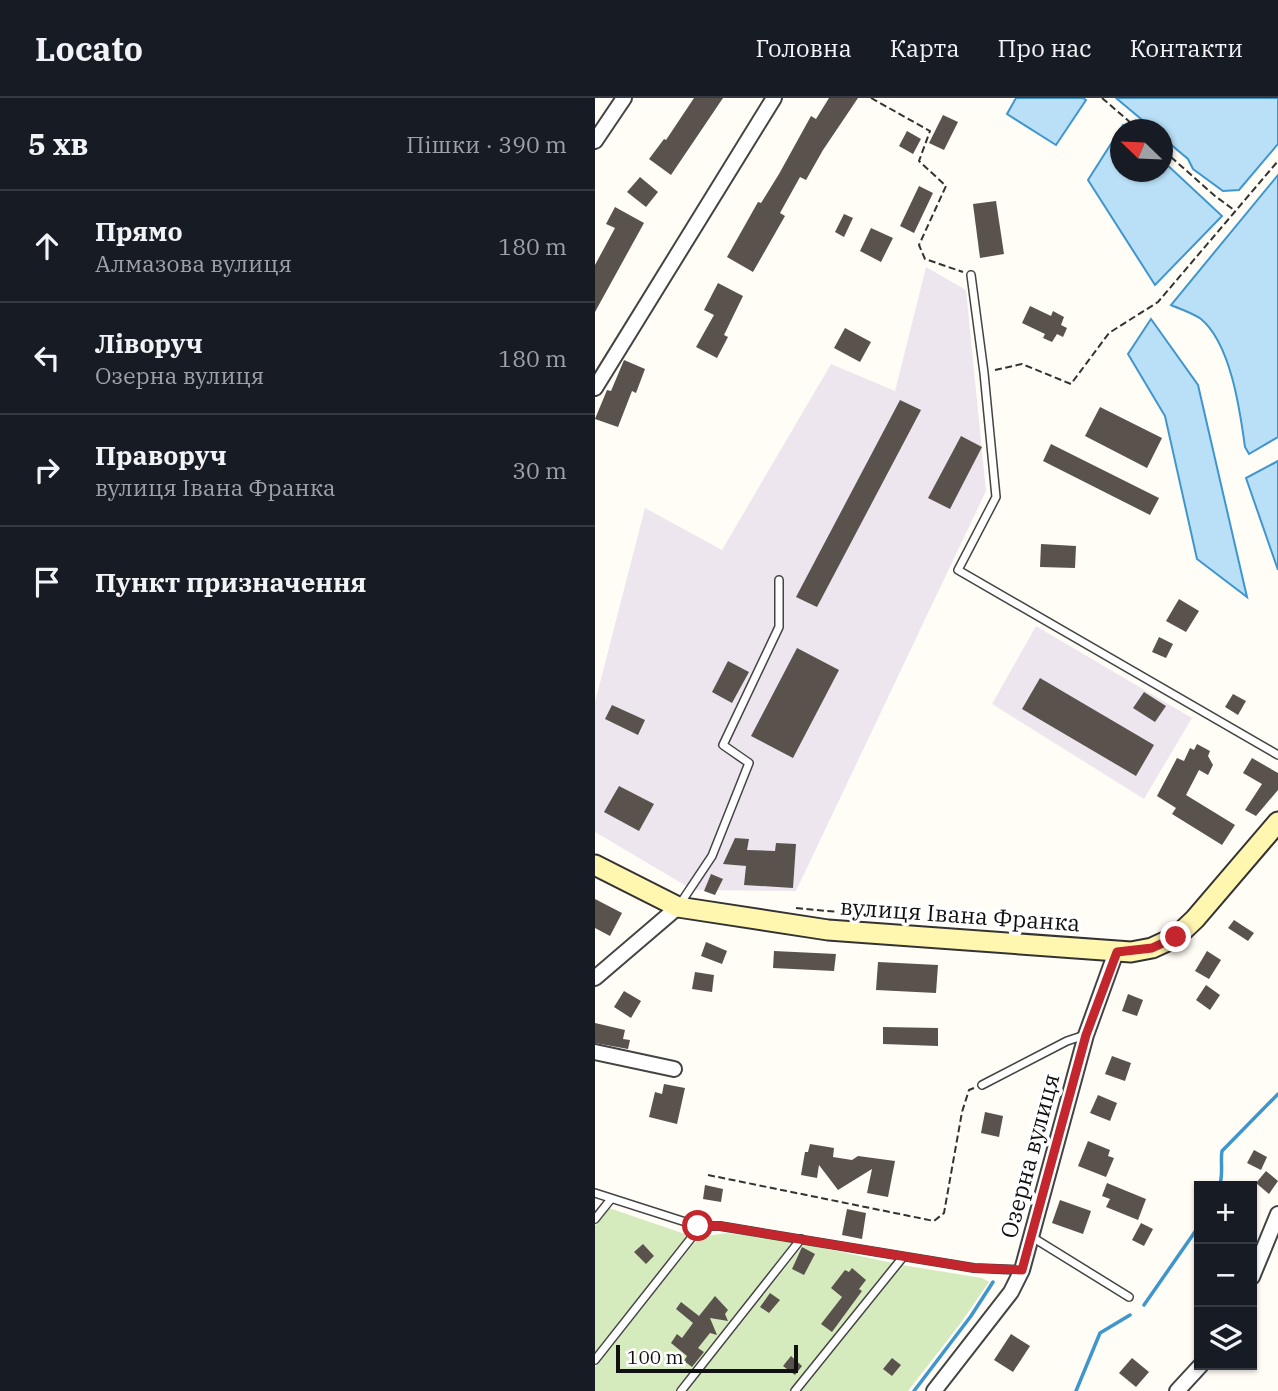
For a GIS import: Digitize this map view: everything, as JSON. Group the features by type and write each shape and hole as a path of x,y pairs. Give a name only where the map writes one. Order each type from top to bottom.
{"street":[{"path":"595,141 624,98"},
{"path":"595,388 773,98"},
{"name":"вулиця Івана Франка","path":"595,865 678,907 828,930 1117,952 1152,948 1176,937 1195,919 1278,822"},
{"path":"595,978 678,907"},
{"name":"Озерна вулиця","path":"934,1391 1011,1292 1022,1270 1086,1035 1117,952"},
{"path":"595,1052 674,1069"},
{"path":"1257,1265 1278,1214"},
{"path":"1177,1391 1196,1370"}],"lane":[{"path":"971,275 996,497 958,570 1278,755"},
{"path":"678,907 712,856 750,763 723,745 779,627 779,580"},
{"path":"982,1086 1067,1041 1086,1035"},
{"path":"595,1193 698,1226 720,1226 974,1268 1022,1270"},
{"path":"595,1219 611,1199"},
{"path":"595,1360 698,1226"},
{"path":"1032,1237 1129,1297"},
{"path":"681,1391 801,1239"},
{"path":"795,1391 903,1257"}],"path":[{"path":"871,98 930,131 919,161 946,186 919,245 925,259 971,275"},
{"path":"1102,98 1126,119"},
{"path":"1173,159 1235,210"},
{"path":"984,373 1022,364 1071,384 1109,333 1158,302 1278,161"},
{"path":"798,908 908,919"},
{"path":"708,1175 934,1221 944,1213 962,1112 969,1090 982,1086"}],"shaded area":[{"path":"926,267 966,290 986,491 796,891 693,890 595,832 595,702 645,508 722,550 831,364 895,391"},
{"path":"1036,626 1192,718 1144,799 992,704"}],"green space":[{"path":"609,1208 688,1235 595,1353 595,1226"},
{"path":"726,1233 793,1241 677,1391 595,1391 595,1367 694,1243 707,1236"},
{"path":"804,1244 893,1263 790,1391 687,1391"},
{"path":"902,1265 982,1278 989,1282 908,1391 801,1391"}],"water":[{"path":"1016,98 1086,100 1056,145 1007,114"},
{"path":"1116,98 1278,98 1278,144 1239,190 1223,191 1193,169 1188,159 1173,146 1173,119 1141,119"},
{"path":"1110,145 1110,182 1173,182 1173,170 1222,216 1155,285 1088,180"},
{"path":"1278,175 1278,437 1249,454 1245,447 1232,379 1220,344 1201,319 1171,305"},
{"path":"1151,319 1198,385 1247,597 1197,559 1165,416 1128,354"},
{"path":"1278,461 1278,570 1246,478"}],"building":[{"path":"694,98 723,98 671,175 649,159 664,139 666,140"},
{"path":"829,98 858,98 806,180 800,177 780,213 785,216 753,272 727,257 758,202 761,203 779,174 811,116 816,119"},
{"path":"943,115 958,122 944,150 929,143"},
{"path":"907,131 921,139 913,154 899,146"},
{"path":"640,177 658,192 646,207 627,192"},
{"path":"919,186 933,193 914,233 900,226"},
{"path":"996,201 1004,254 980,258 973,204"},
{"path":"615,207 644,223 595,312 595,265 615,228 606,224"},
{"path":"844,214 853,218 844,237 835,232"},
{"path":"871,228 893,238 881,262 860,251"},
{"path":"718,283 743,296 724,335 728,337 717,358 696,347 714,315 704,310"},
{"path":"1030,306 1051,316 1053,311 1064,317 1061,325 1067,328 1063,337 1057,334 1052,342 1043,338 1045,334 1022,323"},
{"path":"845,328 871,342 860,362 834,348"},
{"path":"624,360 645,369 636,393 632,391 618,427 595,419"},
{"path":"900,400 921,410 817,607 796,597"},
{"path":"1100,407 1162,438 1147,468 1085,436"},
{"path":"961,436 982,447 950,509 928,498"},
{"path":"1051,444 1159,498 1150,515 1043,461"},
{"path":"1041,544 1076,546 1075,568 1040,567"},
{"path":"1179,599 1199,611 1186,632 1166,621"},
{"path":"1159,637 1173,644 1166,658 1152,652"},
{"path":"797,648 839,670 793,758 751,736"},
{"path":"728,661 749,672 732,703 712,692"},
{"path":"1040,678 1154,745 1136,776 1022,709"},
{"path":"1144,692 1166,706 1155,722 1133,708"},
{"path":"1233,694 1246,701 1238,715 1225,707"},
{"path":"612,705 645,720 638,735 605,719"},
{"path":"1197,744 1210,751 1208,756 1213,765 1208,775 1199,770 1186,795 1235,825 1222,845 1172,814 1176,808 1157,796 1177,758 1184,761 1190,748 1194,750"},
{"path":"1252,758 1278,773 1278,790 1256,816 1245,810 1262,784 1243,773"},
{"path":"619,786 654,804 639,831 604,812"},
{"path":"735,838 749,839 747,850 775,851 776,843 796,844 793,888 744,885 746,866 723,864"},
{"path":"711,874 723,879 715,895 704,891"},
{"path":"595,899 622,913 610,936 595,928"},
{"path":"1234,920 1254,933 1248,941 1228,928"},
{"path":"706,942 727,951 722,964 701,956"},
{"path":"774,951 836,954 834,971 773,968"},
{"path":"1207,951 1221,960 1209,979 1195,971"},
{"path":"878,962 938,965 936,993 876,990"},
{"path":"695,972 714,975 712,992 692,989"},
{"path":"1206,985 1220,995 1210,1010 1196,1000"},
{"path":"624,991 641,1001 631,1018 614,1007"},
{"path":"1128,994 1143,1000 1137,1016 1122,1011"},
{"path":"595,1023 625,1030 623,1039 630,1040 628,1049 595,1043"},
{"path":"883,1027 938,1028 938,1046 883,1044"},
{"path":"1112,1056 1131,1063 1125,1081 1105,1074"},
{"path":"664,1084 685,1088 677,1124 649,1117 655,1092 662,1094"},
{"path":"1098,1095 1117,1103 1110,1121 1090,1113"},
{"path":"985,1112 1003,1116 999,1137 981,1133"},
{"path":"1088,1141 1110,1150 1108,1156 1114,1158 1106,1177 1078,1166"},
{"path":"810,1144 834,1148 833,1157 852,1160 858,1156 895,1161 888,1197 867,1193 872,1169 838,1190 819,1165 817,1178 801,1175 805,1152 808,1152"},
{"path":"1254,1150 1267,1157 1261,1170 1247,1163"},
{"path":"1266,1171 1278,1181 1269,1194 1257,1182"},
{"path":"1107,1183 1146,1199 1138,1220 1106,1207 1110,1199 1102,1196"},
{"path":"705,1185 723,1189 721,1202 703,1199"},
{"path":"1060,1200 1091,1211 1083,1234 1052,1223"},
{"path":"847,1209 866,1213 862,1239 842,1235"},
{"path":"1141,1223 1153,1229 1144,1246 1132,1240"},
{"path":"643,1244 654,1256 646,1264 634,1252"},
{"path":"802,1247 815,1254 804,1275 792,1269"},
{"path":"852,1268 866,1280 859,1289 862,1291 832,1332 821,1324 842,1297 831,1288 845,1270 849,1272"},
{"path":"770,1293 780,1300 769,1313 760,1307"},
{"path":"715,1296 728,1310 725,1314 728,1321 710,1318 717,1335 710,1333 698,1348 704,1352 692,1367 684,1361 687,1356 671,1343 677,1334 682,1338 693,1323 676,1309 681,1302 699,1316"},
{"path":"1011,1334 1030,1346 1013,1372 994,1360"},
{"path":"791,1356 802,1366 795,1375 783,1366"},
{"path":"892,1358 901,1365 892,1376 883,1369"},
{"path":"1132,1358 1149,1372 1136,1387 1119,1373"}],"waterway":[{"path":"1220,1181 1222,1151 1278,1094"},
{"path":"1144,1305 1194,1233"},
{"path":"914,1391 971,1316 993,1282"},
{"path":"1076,1391 1100,1333 1130,1315"}],"route":[{"path":"698,1226 720,1226 974,1268 1022,1270 1086,1035 1117,952 1141,951 1176,937"}]}
